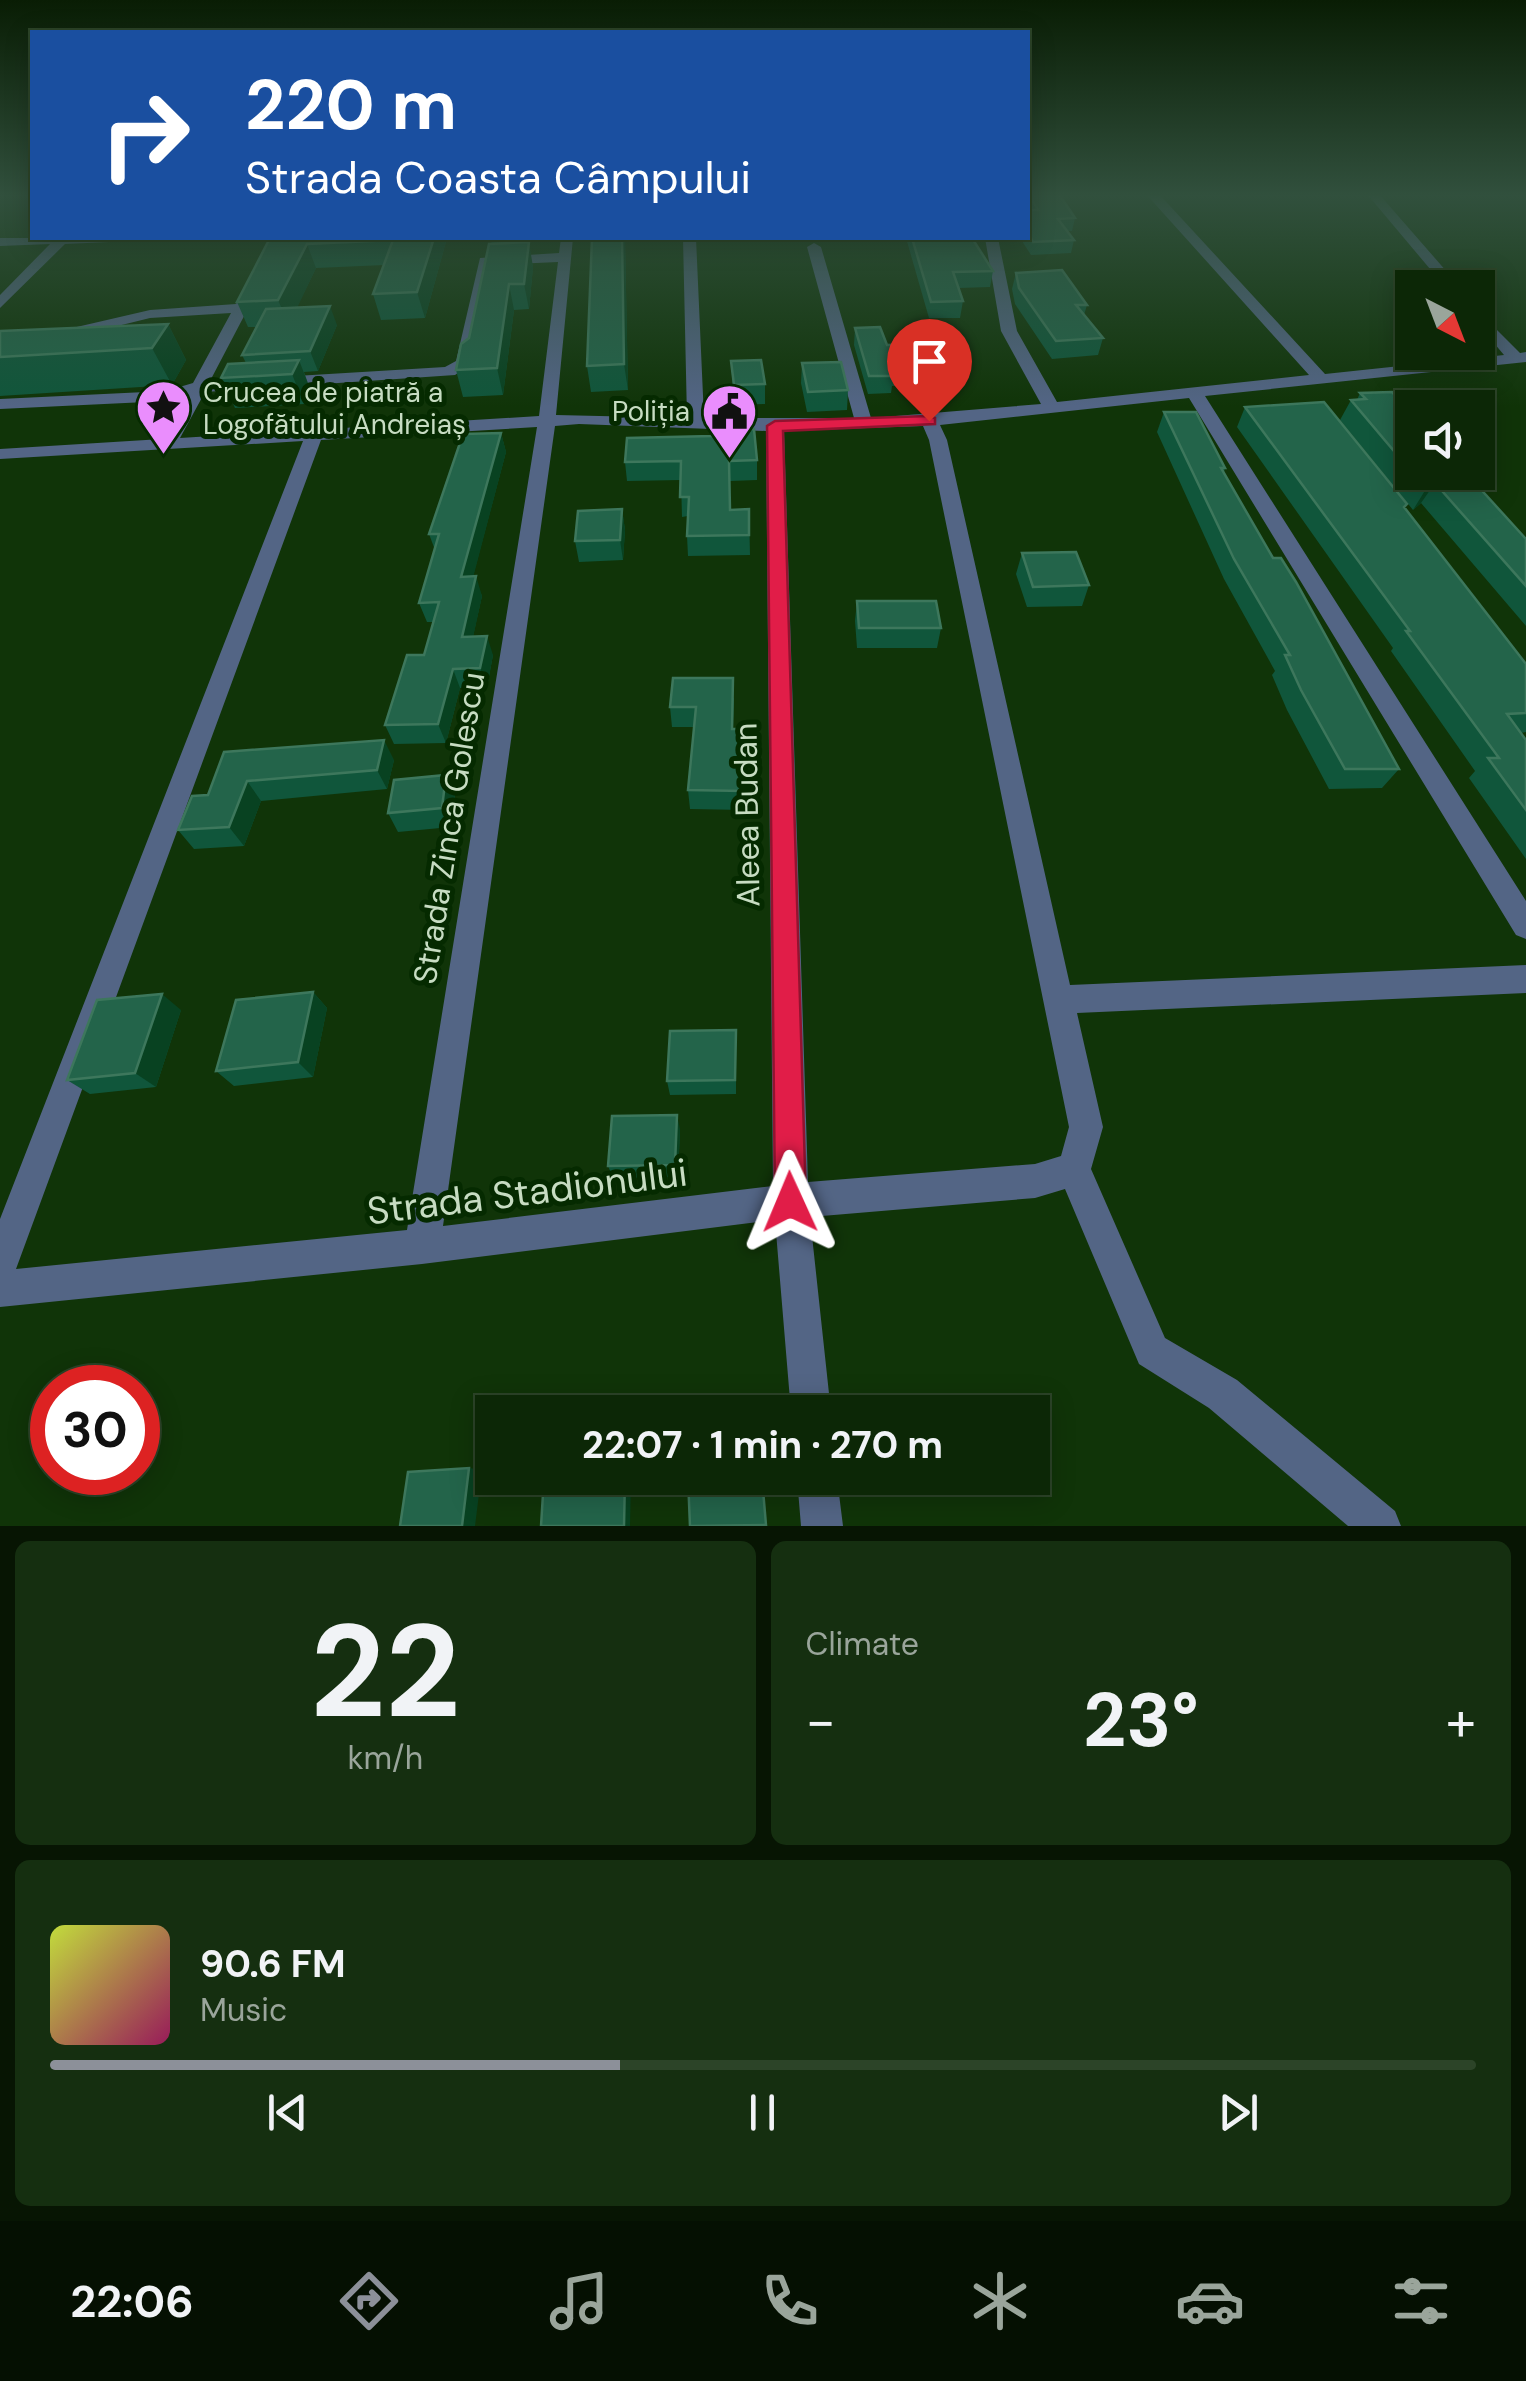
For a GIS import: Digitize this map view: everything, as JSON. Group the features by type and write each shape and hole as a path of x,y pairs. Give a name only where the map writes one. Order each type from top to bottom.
{"street":[{"path":"0,304 37,265"},
{"path":"168,444 264,265"},
{"path":"0,404 168,396 197,387 459,368 464,363 484,265"},
{"name":"Strada Zinca Golescu","path":"422,1246 547,421 566,265"},
{"path":"691,265 696,423"},
{"path":"819,265 864,423"},
{"path":"997,265 1009,331 1052,408"},
{"path":"1217,265 1321,378"},
{"path":"55,333 92,330 150,314 241,308"},
{"path":"1495,332 1521,357"},
{"path":"0,454 547,421 775,426 929,421 1194,392 1301,389 1321,378 1521,357"},
{"path":"1194,392 1526,926"},
{"path":"929,421 938,440 1086,1127 1074,1169 1152,1352 1223,1394 1380,1526"},
{"name":"Aleea Budan","path":"775,426 790,1202 809,1395"},
{"path":"0,1265 314,435"},
{"path":"1059,1000 1526,979"},
{"name":"Strada Stadionului","path":"0,1289 422,1246 790,1202 1035,1181 1074,1169"},
{"path":"819,1495 822,1526"}],"building":[{"path":"256,265 296,265 278,300 237,302"},
{"path":"384,265 425,265 417,292 373,294"},
{"path":"484,265 526,265 524,284 509,284 497,368 456,370 461,344 469,338"},
{"path":"591,265 622,265 624,364 587,366"},
{"path":"920,265 989,265 993,271 953,272 963,301 931,302"},
{"path":"1062,270 1087,305 1076,305 1103,338 1056,341 1019,288 1016,273"},
{"path":"330,306 310,351 242,355 266,309"},
{"path":"168,324 152,348 0,357 0,331"},
{"path":"880,327 887,345 939,343 949,366 892,369 893,376 869,376 855,328"},
{"path":"299,360 292,374 221,378 228,364"},
{"path":"761,360 765,384 734,385 731,361"},
{"path":"841,362 848,390 808,392 802,363"},
{"path":"1392,392 1395,395 1395,452 1351,400 1366,399 1360,393"},
{"path":"1324,402 1407,504 1404,507 1526,664 1526,713 1507,714 1526,740 1526,810 1488,758 1499,758 1245,407"},
{"path":"1164,412 1196,412 1225,468 1221,468 1273,558 1281,558 1296,582 1399,769 1345,769 1301,690 1285,655 1290,655 1234,559"},
{"path":"754,429 757,460 729,461 730,510 749,509 749,535 687,536 689,497 680,497 681,461 625,462 627,438 712,436 712,430"},
{"path":"501,433 461,577 476,576 462,637 487,636 480,668 453,669 438,724 385,725 407,655 424,655 439,602 419,603 439,534 429,534 463,434"},
{"path":"1441,490 1481,490 1526,539 1526,586"},
{"path":"622,509 620,540 575,541 578,511"},
{"path":"1076,552 1089,585 1033,587 1022,553"},
{"path":"857,601 936,601 941,628 859,628"},
{"path":"673,678 733,678 732,729 745,729 743,791 688,790 696,707 670,707"},
{"path":"384,740 377,770 247,781 229,827 178,830 192,796 208,795 224,752"},
{"path":"446,775 442,808 388,813 394,780"},
{"path":"313,992 298,1062 216,1071 236,1000"},
{"path":"162,994 135,1073 67,1080 97,1000"},
{"path":"736,1030 735,1080 667,1081 670,1031"},
{"path":"677,1115 675,1165 608,1166 612,1116"},
{"path":"469,1468 462,1526 400,1526 408,1472"},
{"path":"543,1495 625,1495 624,1526 541,1526"},
{"path":"689,1495 763,1495 766,1525 690,1526"}],"place":[{"name":"Crucea de piatră a Logofătului Andreiaș","path":"164,457"},
{"name":"Poliția","path":"729,460"}],"route":[{"path":"790,1202 775,426 929,421"}]}
